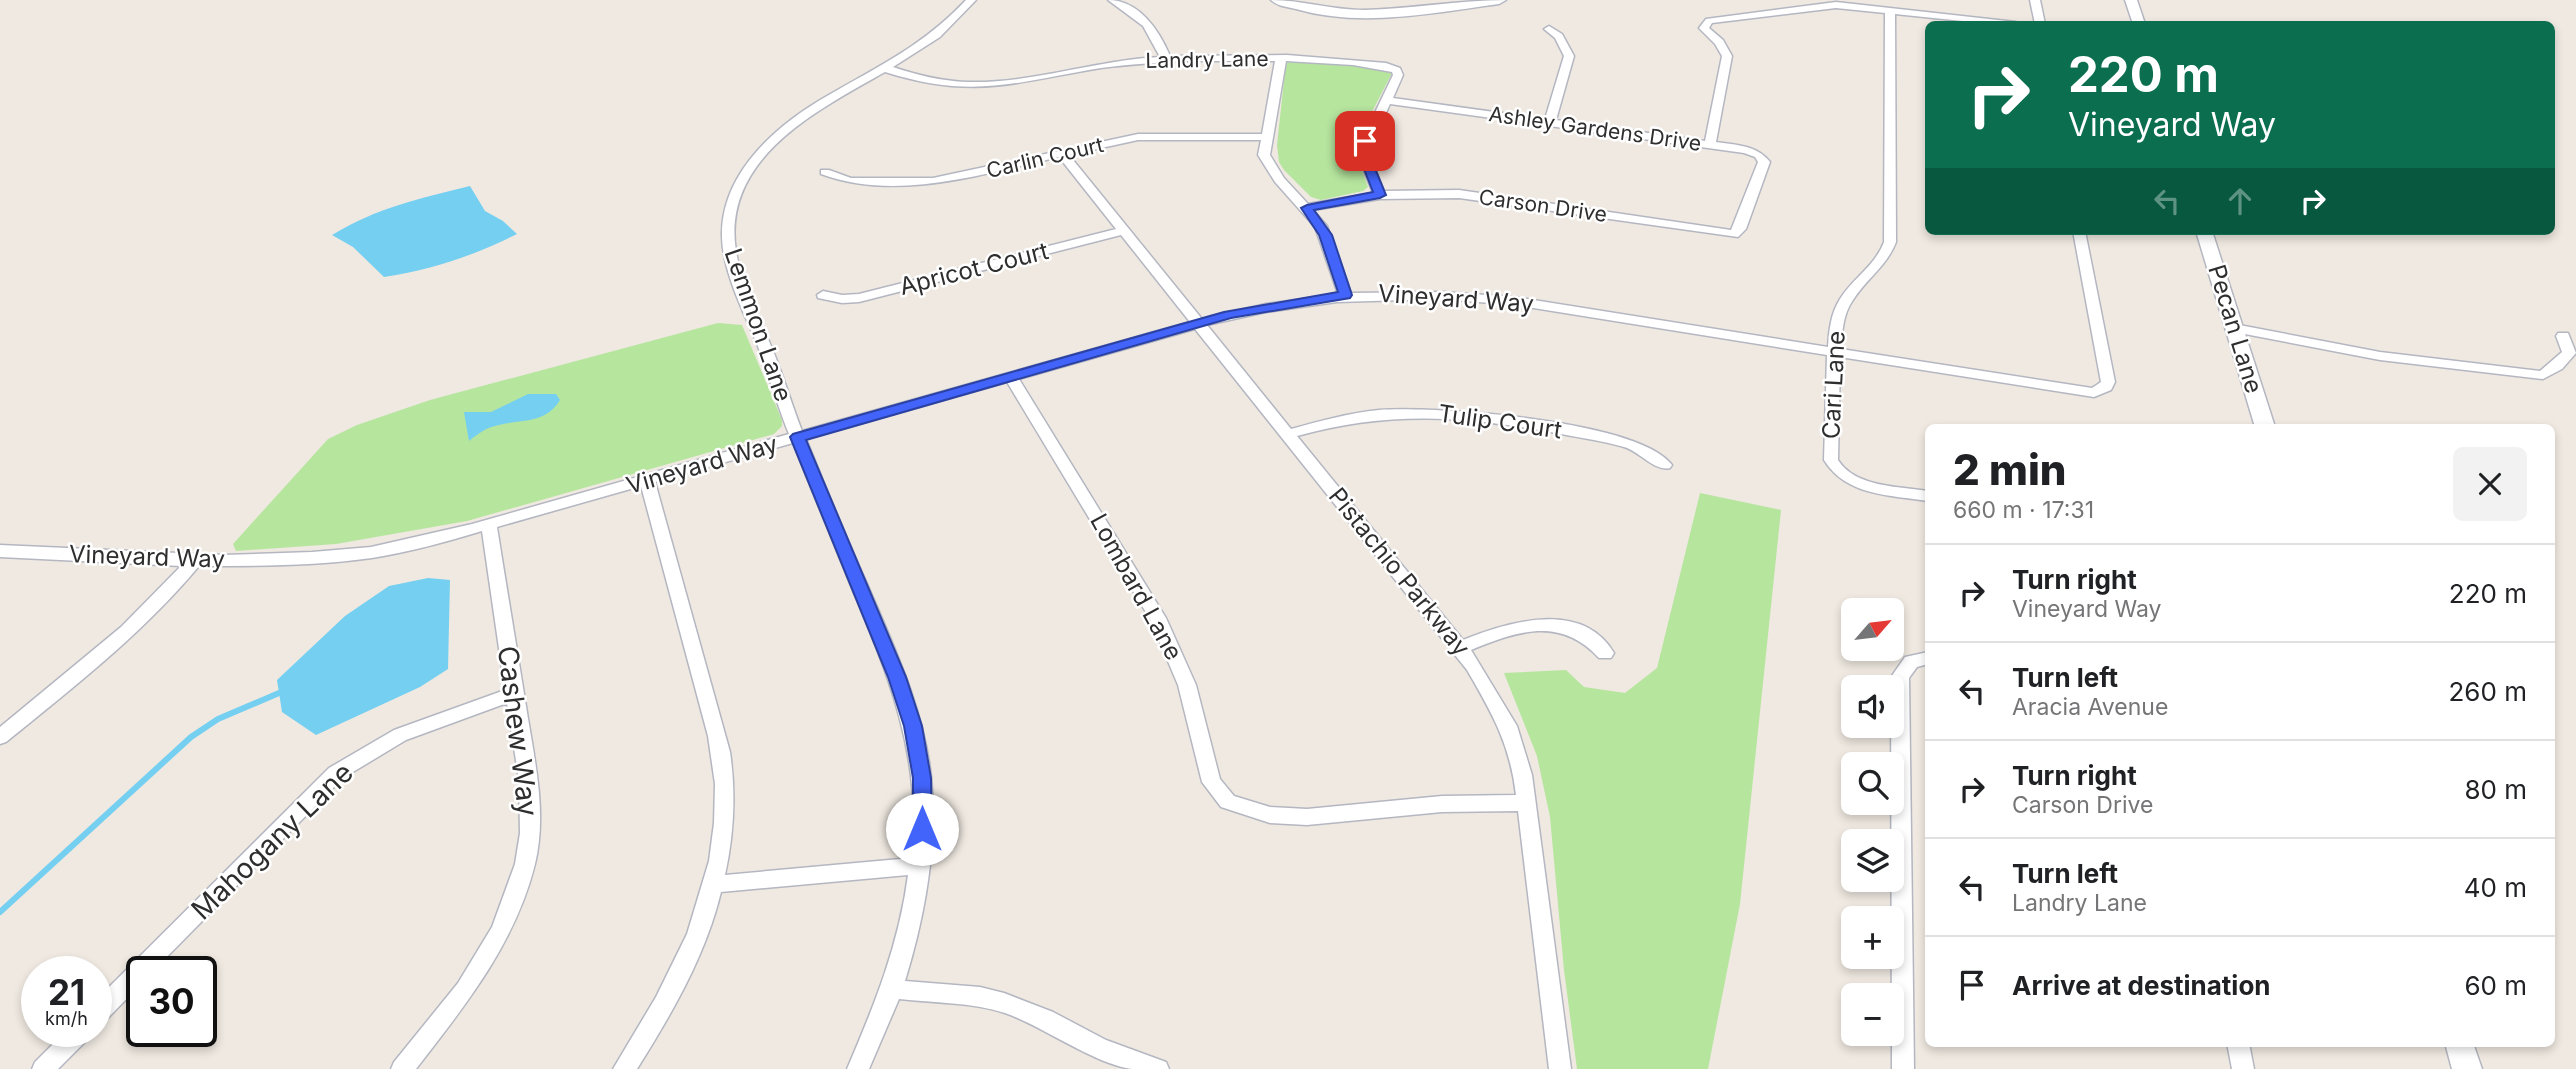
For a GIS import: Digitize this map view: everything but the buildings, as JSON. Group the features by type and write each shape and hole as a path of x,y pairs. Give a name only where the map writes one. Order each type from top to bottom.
{"main road":[{"path":"1278,0 1325,12 1377,14 1500,0"}],"street":[{"name":"Lemmon Lane","path":"858,1069 890,989 908,932 920,866 922,778 913,726 897,677 798,437 732,266 727,217 735,192 750,167 776,138 813,110 932,38 971,0"},
{"path":"1113,0 1149,24 1158,36 1166,60"},
{"path":"2035,0 2039,21"},
{"path":"2131,0 2138,21"},
{"path":"1710,145 1727,56 1719,42 1704,28 1709,21 1820,5 1987,21"},
{"name":"Cari Lane","path":"1890,10 1890,242 1880,262 1842,306 1838,318 1831,460 1834,468 1842,475 1868,485 1925,495"},
{"path":"1549,29 1559,36 1569,56 1550,122"},
{"name":"Landry Lane","path":"884,68 934,82 987,85 1097,66 1166,60 1281,58 1353,62 1392,68 1398,75 1368,133 1364,148 1367,164 1380,195"},
{"path":"1281,58 1264,155 1272,171 1307,208 1326,235 1345,295"},
{"name":"Ashley Gardens Drive","path":"1387,100 1746,150 1763,158 1764,162 1753,194"},
{"name":"Carlin Court","path":"825,172 850,181 933,181 1118,141 1158,136 1266,137"},
{"name":"Pistachio Parkway","path":"1062,154 1485,682 1508,726 1523,775 1560,1069"},
{"name":"Carson Drive","path":"1307,208 1380,195 1436,193 1480,196 1729,234 1740,229 1753,194"},
{"name":"Apricot Court","path":"823,295 842,299 859,298 1124,231"},
{"name":"Vineyard Way","path":"0,551 125,560 250,560 359,554 489,525 1198,323 1266,306 1345,295 1425,293 1515,301 2086,394 2101,391 2108,382 2080,235"},
{"name":"Pecan Lane","path":"2205,235 2264,424"},
{"path":"2234,328 2380,356 2543,375 2557,366 2569,353 2563,336"},
{"name":"Lombard Lane","path":"1011,377 1158,618 1187,685 1212,782 1228,802 1270,815 1307,817 1441,804 1527,803"},
{"name":"Tulip Court","path":"1288,434 1331,421 1371,414 1455,412 1629,443 1645,450 1665,465"},
{"path":"624,1069 649,1031 687,961 713,884 723,818 722,763 718,736 647,480"},
{"name":"Cashew Way","path":"402,1069 485,961 501,931 525,864 531,807 489,525"},
{"path":"0,737 93,663 167,595 195,560"},
{"path":"1460,648 1511,628 1547,625 1586,633 1605,653"},
{"path":"1903,1069 1900,677 1910,662 1925,659"},
{"name":"Mahogany Lane","path":"112,999 336,773 390,737 515,694"},
{"path":"713,884 920,866"},
{"path":"890,989 1004,1003 1045,1019 1100,1048 1158,1069"},
{"path":"43,1069 65,1047"},
{"path":"2239,1047 2243,1069"},
{"path":"2460,1047 2467,1069"}],"green space":[{"path":"1293,61 1388,69 1392,73 1359,137 1358,160 1368,187 1363,191 1321,200 1311,197 1279,162 1277,145 1285,71 1287,63"},
{"path":"718,323 742,325 782,420 782,426 774,434 467,521 336,544 236,551 233,544 328,439 357,425 430,400"},
{"path":"1700,493 1781,510 1740,904 1708,1069 1577,1069 1564,970 1550,817 1537,756 1504,673 1566,670 1584,687 1625,693 1657,668"}],"water":[{"path":"470,186 485,211 503,221 517,234 453,261 384,277 353,247 332,235 382,211"},
{"path":"528,394 556,394 560,400 554,408 540,417 491,427 469,441 464,412 491,412"},
{"path":"428,578 450,580 448,669 420,687 316,735 282,712 277,680 345,616 389,586"}],"waterway":[{"path":"0,912 191,737 218,719 279,693"}],"route":[{"path":"922,829 922,778 913,726 897,677 798,437 1229,315 1266,306 1345,295 1326,235 1307,208 1380,195 1364,154 1365,141"}]}
